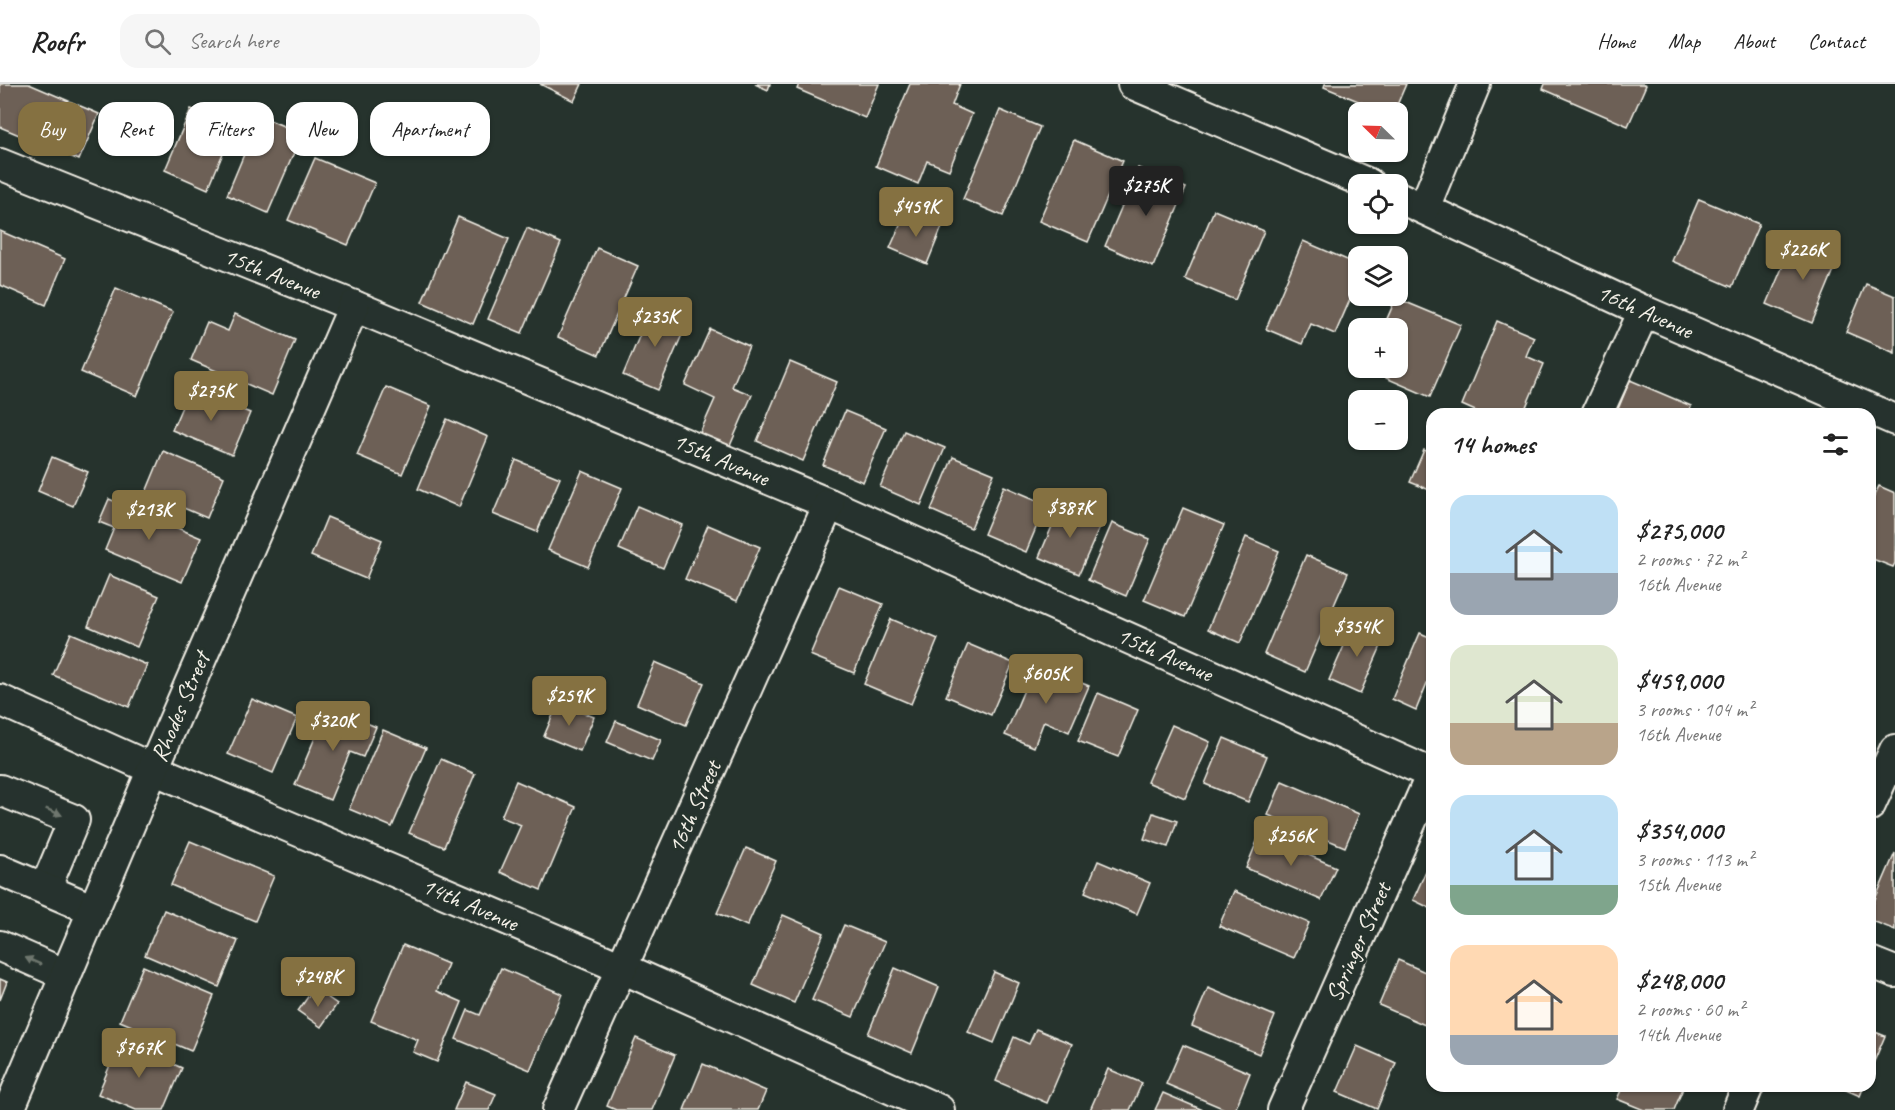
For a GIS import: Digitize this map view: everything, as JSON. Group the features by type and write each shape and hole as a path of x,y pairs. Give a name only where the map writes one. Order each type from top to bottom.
{"street":[{"path":"1133,84 1348,175"},
{"path":"1411,202 1475,84"},
{"name":"15th Avenue","path":"0,164 354,306 829,504 1426,771"},
{"name":"16th Avenue","path":"1411,202 1644,311 1867,408"},
{"name":"Rhodes Street","path":"9,1110 153,769 354,306"},
{"path":"1600,408 1644,311"},
{"name":"16th Avenue","path":"1876,412 1895,420"},
{"name":"16th Street","path":"558,1110 829,504"},
{"name":"14th Avenue","path":"0,700 153,769 622,968 939,1110"},
{"path":"1876,792 1895,750"},
{"name":"Springer Street","path":"1283,1110 1426,788"},
{"path":"0,790 74,820 45,889"},
{"path":"0,870 94,910"},
{"path":"0,946 66,975"},
{"path":"1876,964 1895,972"},
{"path":"1738,1110 1746,1092"}],"building":[{"path":"0,84 29,84 71,102 18,102 18,135 0,127"},
{"path":"540,84 582,84 574,101"},
{"path":"755,84 770,84 768,90"},
{"path":"799,84 879,84 865,118 797,89"},
{"path":"910,84 960,84 952,105 972,114 949,170 927,161 918,184 876,166"},
{"path":"1325,84 1406,84 1398,102 1361,102 1324,87"},
{"path":"1545,84 1646,85 1628,126 1543,89"},
{"path":"86,108 98,114 86,144"},
{"path":"1000,110 1040,127 1003,216 963,199"},
{"path":"186,121 186,156 222,156 208,189 165,170 171,156 174,156 174,149"},
{"path":"274,122 286,127 286,156 293,156 268,213 227,195 243,156 274,156"},
{"path":"1074,140 1123,161 1088,242 1039,221"},
{"path":"69,156 81,156 79,160"},
{"path":"315,158 375,183 348,245 288,220"},
{"path":"1138,168 1186,188 1153,267 1105,246"},
{"path":"1699,199 1759,224 1732,287 1672,261"},
{"path":"1214,210 1264,231 1235,300 1185,279"},
{"path":"906,212 942,227 927,264 890,248"},
{"path":"458,217 509,239 473,324 422,302"},
{"path":"527,228 561,243 522,333 488,319"},
{"path":"0,231 65,259 46,305 0,285"},
{"path":"1794,239 1839,258 1812,323 1767,304"},
{"path":"1303,241 1348,260 1348,304 1335,334 1311,324 1302,344 1266,329"},
{"path":"597,248 638,266 599,355 558,337"},
{"path":"1866,284 1895,296 1895,353 1846,332"},
{"path":"116,288 173,312 137,396 81,372"},
{"path":"1408,303 1461,325 1430,397 1386,378 1408,378 1408,318 1387,318 1393,306 1408,306"},
{"path":"652,306 688,321 658,390 623,375"},
{"path":"235,314 295,340 272,395 191,360 207,322 228,331"},
{"path":"1497,321 1534,337 1526,356 1544,364 1526,408 1469,408 1462,405"},
{"path":"710,329 749,346 732,387 752,395 729,448 699,435 715,399 685,385"},
{"path":"790,362 837,382 803,461 757,441"},
{"path":"1630,380 1691,406 1690,408 1618,408"},
{"path":"386,387 431,406 402,474 357,455"},
{"path":"190,388 250,413 232,455 172,430"},
{"path":"845,411 886,428 863,482 823,465"},
{"path":"447,419 488,437 459,507 418,489"},
{"path":"904,431 945,448 921,505 880,487"},
{"path":"1424,450 1426,451 1426,489 1410,482"},
{"path":"163,451 224,477 207,518 146,492"},
{"path":"52,457 88,472 73,506 38,491"},
{"path":"953,457 994,474 971,528 931,510"},
{"path":"516,460 560,478 537,532 493,514"},
{"path":"582,471 622,488 588,567 548,550"},
{"path":"1004,486 1046,504 1026,552 984,534"},
{"path":"1879,486 1895,493 1895,563 1893,567 1876,560 1876,492"},
{"path":"109,499 201,538 182,582 105,550 114,528 99,522"},
{"path":"1061,505 1102,522 1079,574 1039,557"},
{"path":"637,506 682,525 663,568 619,549"},
{"path":"1183,508 1224,525 1185,617 1144,600"},
{"path":"327,517 382,540 366,579 311,556"},
{"path":"1112,523 1150,539 1126,596 1088,580"},
{"path":"708,525 760,547 737,601 685,579"},
{"path":"1246,537 1279,551 1240,643 1208,629"},
{"path":"1306,555 1348,573 1305,672 1264,654"},
{"path":"109,575 159,596 137,647 88,626"},
{"path":"839,586 883,604 854,673 810,655"},
{"path":"891,619 938,639 911,704 864,684"},
{"path":"1354,623 1385,637 1360,694 1329,680"},
{"path":"71,633 147,665 129,707 53,675"},
{"path":"1420,633 1426,636 1426,686 1416,710 1392,699"},
{"path":"968,644 1013,663 991,715 946,696"},
{"path":"655,662 704,683 686,725 637,704"},
{"path":"1035,664 1089,686 1069,732 1044,721 1034,747 1005,735"},
{"path":"1098,693 1138,710 1118,757 1078,741"},
{"path":"252,699 297,718 273,773 228,754"},
{"path":"558,703 594,717 580,751 544,736"},
{"path":"328,707 376,727 363,757 350,752 330,800 295,785"},
{"path":"616,721 661,740 652,761 607,742"},
{"path":"1172,725 1210,742 1185,798 1147,782"},
{"path":"383,730 426,748 392,827 349,809"},
{"path":"1224,738 1267,756 1248,802 1205,784"},
{"path":"441,759 475,774 444,847 409,833"},
{"path":"516,781 576,807 541,890 500,872 521,825 501,817"},
{"path":"1282,781 1359,814 1345,847 1268,815"},
{"path":"1153,813 1177,821 1168,847 1144,839"},
{"path":"1260,834 1336,867 1321,900 1246,868"},
{"path":"190,841 274,876 255,921 171,885"},
{"path":"746,848 776,861 747,926 717,913"},
{"path":"1895,853 1895,930 1876,922 1876,897"},
{"path":"1098,861 1150,883 1137,914 1085,892"},
{"path":"1426,871 1426,906 1413,900"},
{"path":"1234,891 1309,923 1294,958 1219,926"},
{"path":"164,910 238,941 219,987 145,955"},
{"path":"783,915 824,933 794,1003 753,985"},
{"path":"844,925 885,942 853,1017 812,1000"},
{"path":"403,945 448,964 437,991 462,1002 437,1062 413,1052 418,1040 371,1021"},
{"path":"1398,960 1426,972 1425,1025 1379,1005"},
{"path":"143,966 214,996 191,1051 120,1021"},
{"path":"501,968 562,994 530,1070 456,1039 468,1010 480,1015"},
{"path":"895,968 939,987 912,1053 868,1034"},
{"path":"994,972 1019,983 994,1043 968,1032"},
{"path":"0,979 7,982 0,1000"},
{"path":"314,988 337,1004 321,1027 298,1011"},
{"path":"1208,988 1275,1016 1259,1054 1192,1026"},
{"path":"1036,1029 1072,1044 1047,1103 996,1081 1014,1037 1029,1044"},
{"path":"1876,1032 1885,1036 1876,1057"},
{"path":"636,1038 675,1055 652,1110 616,1110 607,1106"},
{"path":"120,1041 182,1068 164,1110 136,1110 98,1094"},
{"path":"1183,1045 1250,1073 1235,1110 1227,1110 1166,1084"},
{"path":"1357,1046 1396,1063 1377,1109 1337,1092"},
{"path":"703,1064 766,1091 758,1110 684,1110"},
{"path":"1108,1069 1142,1083 1130,1110 1090,1110"},
{"path":"466,1082 496,1094 489,1110 454,1110"},
{"path":"1620,1092 1682,1092 1674,1110 1644,1110 1617,1099"},
{"path":"1163,1093 1203,1110 1155,1110"}]}
